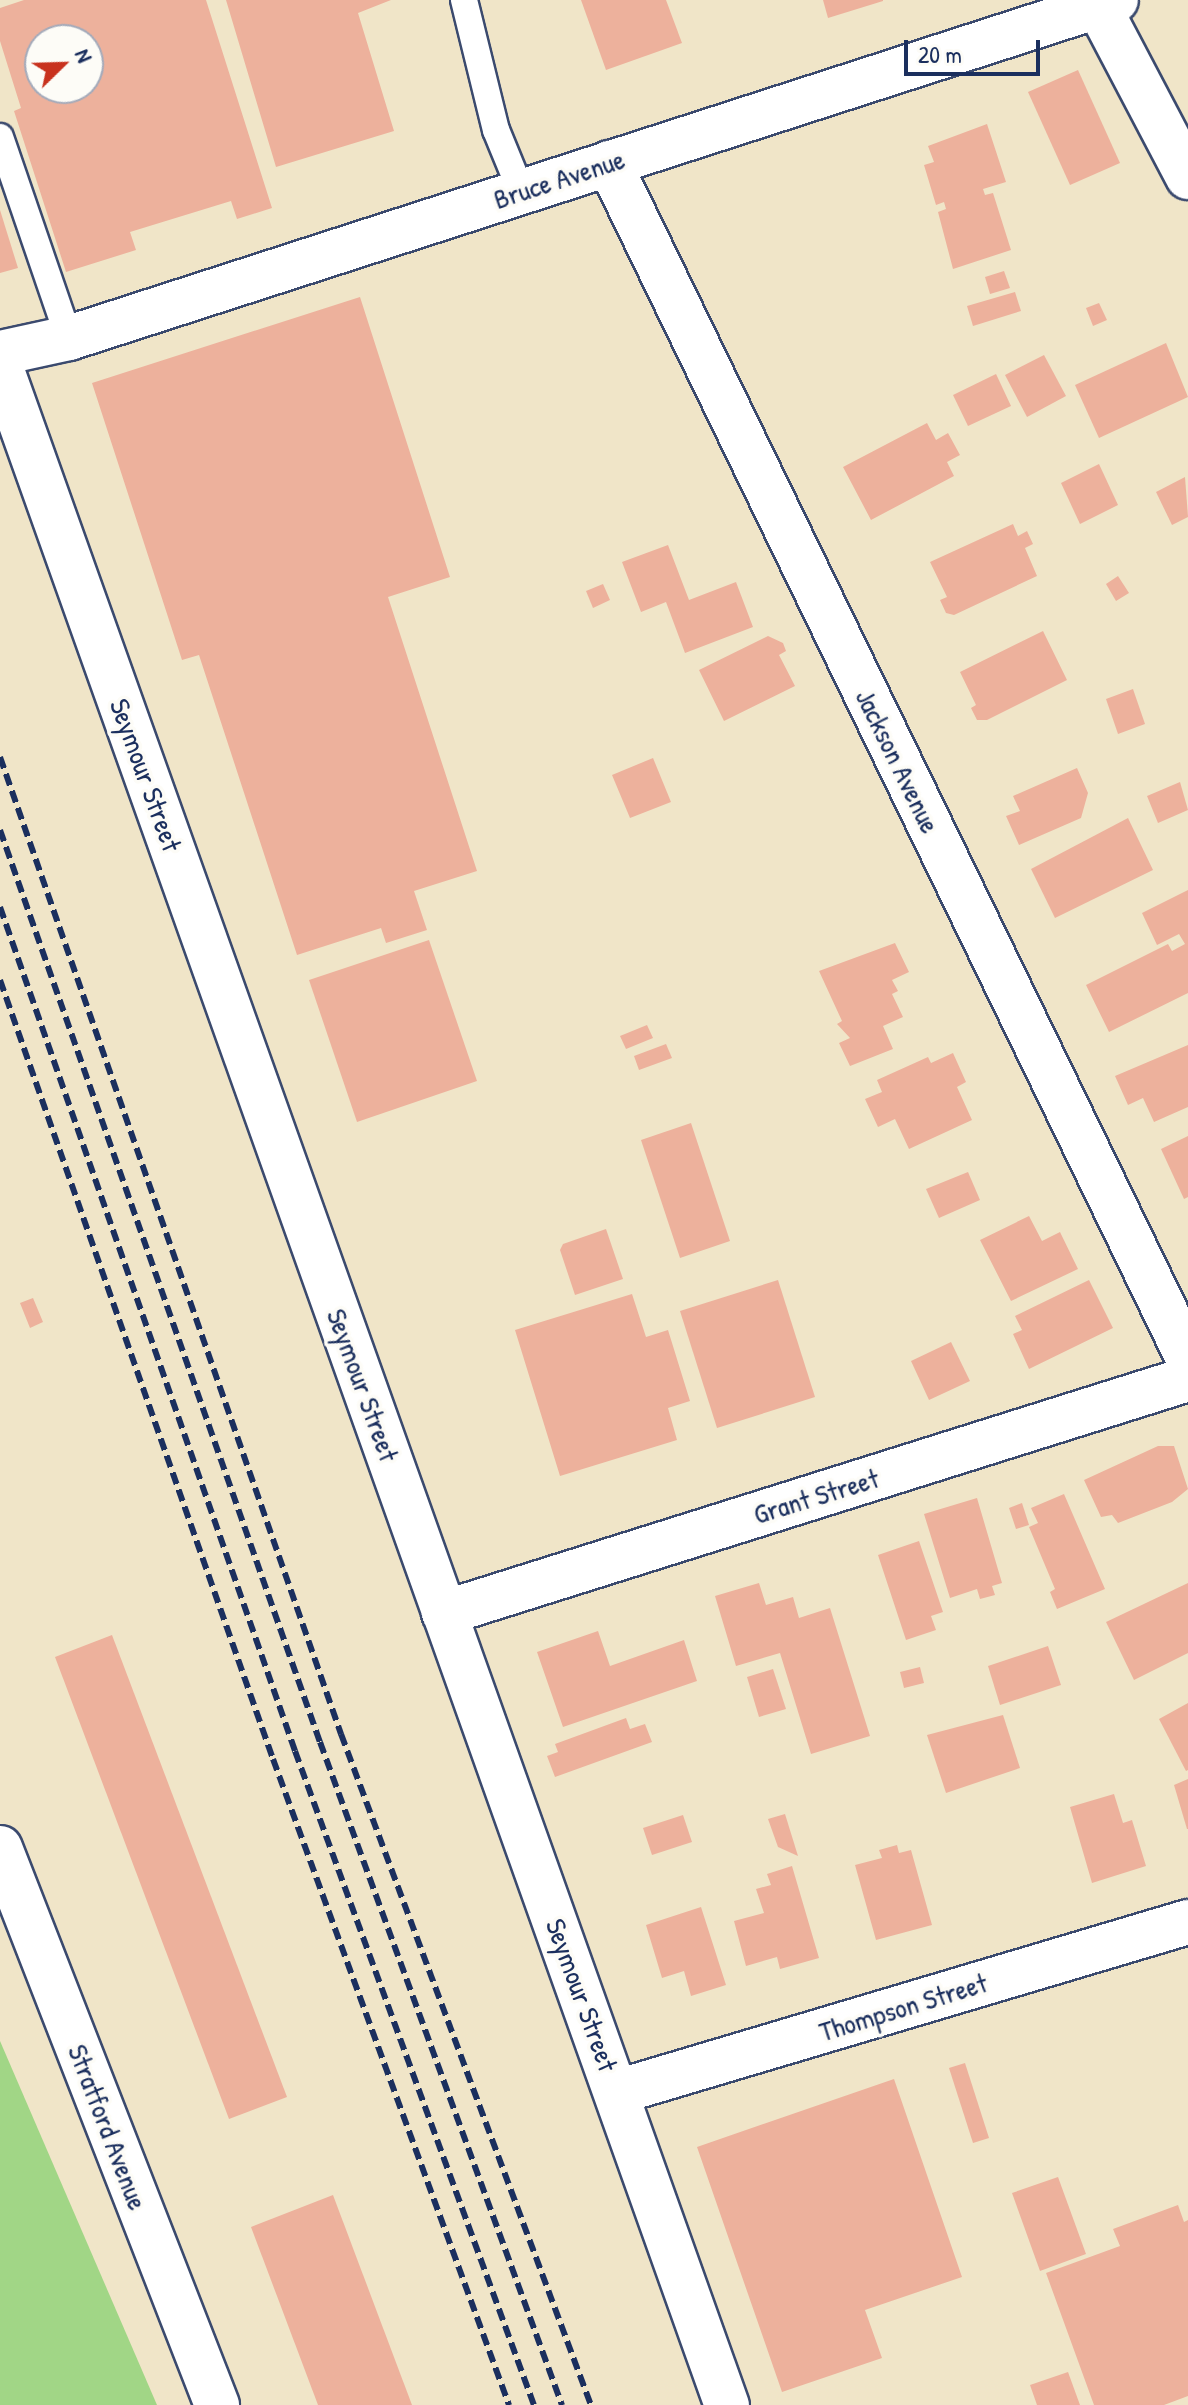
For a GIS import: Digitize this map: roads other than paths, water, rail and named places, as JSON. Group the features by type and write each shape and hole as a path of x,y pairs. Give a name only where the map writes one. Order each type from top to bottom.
{"street":[{"name":"Bruce Avenue","path":"0,353 69,338 1103,2"},
{"path":"1103,2 1188,177"},
{"name":"Jackson Avenue","path":"609,163 1188,1358"},
{"name":"Seymour Street","path":"0,365 727,2405"},
{"name":"Grant Street","path":"444,1613 1188,1379"},
{"name":"Stratford Avenue","path":"0,1848 13,1922 217,2405"},
{"name":"Thompson Street","path":"617,2092 1188,1922"}],"lane":[{"path":"464,0 496,130 521,191"},
{"path":"0,137 69,338"}],"railway":[{"path":"0,757 341,1734 591,2405"},
{"path":"0,830 320,1742 562,2405"},
{"path":"0,907 295,1751 534,2405"},
{"path":"0,980 273,1759 509,2405"}]}
